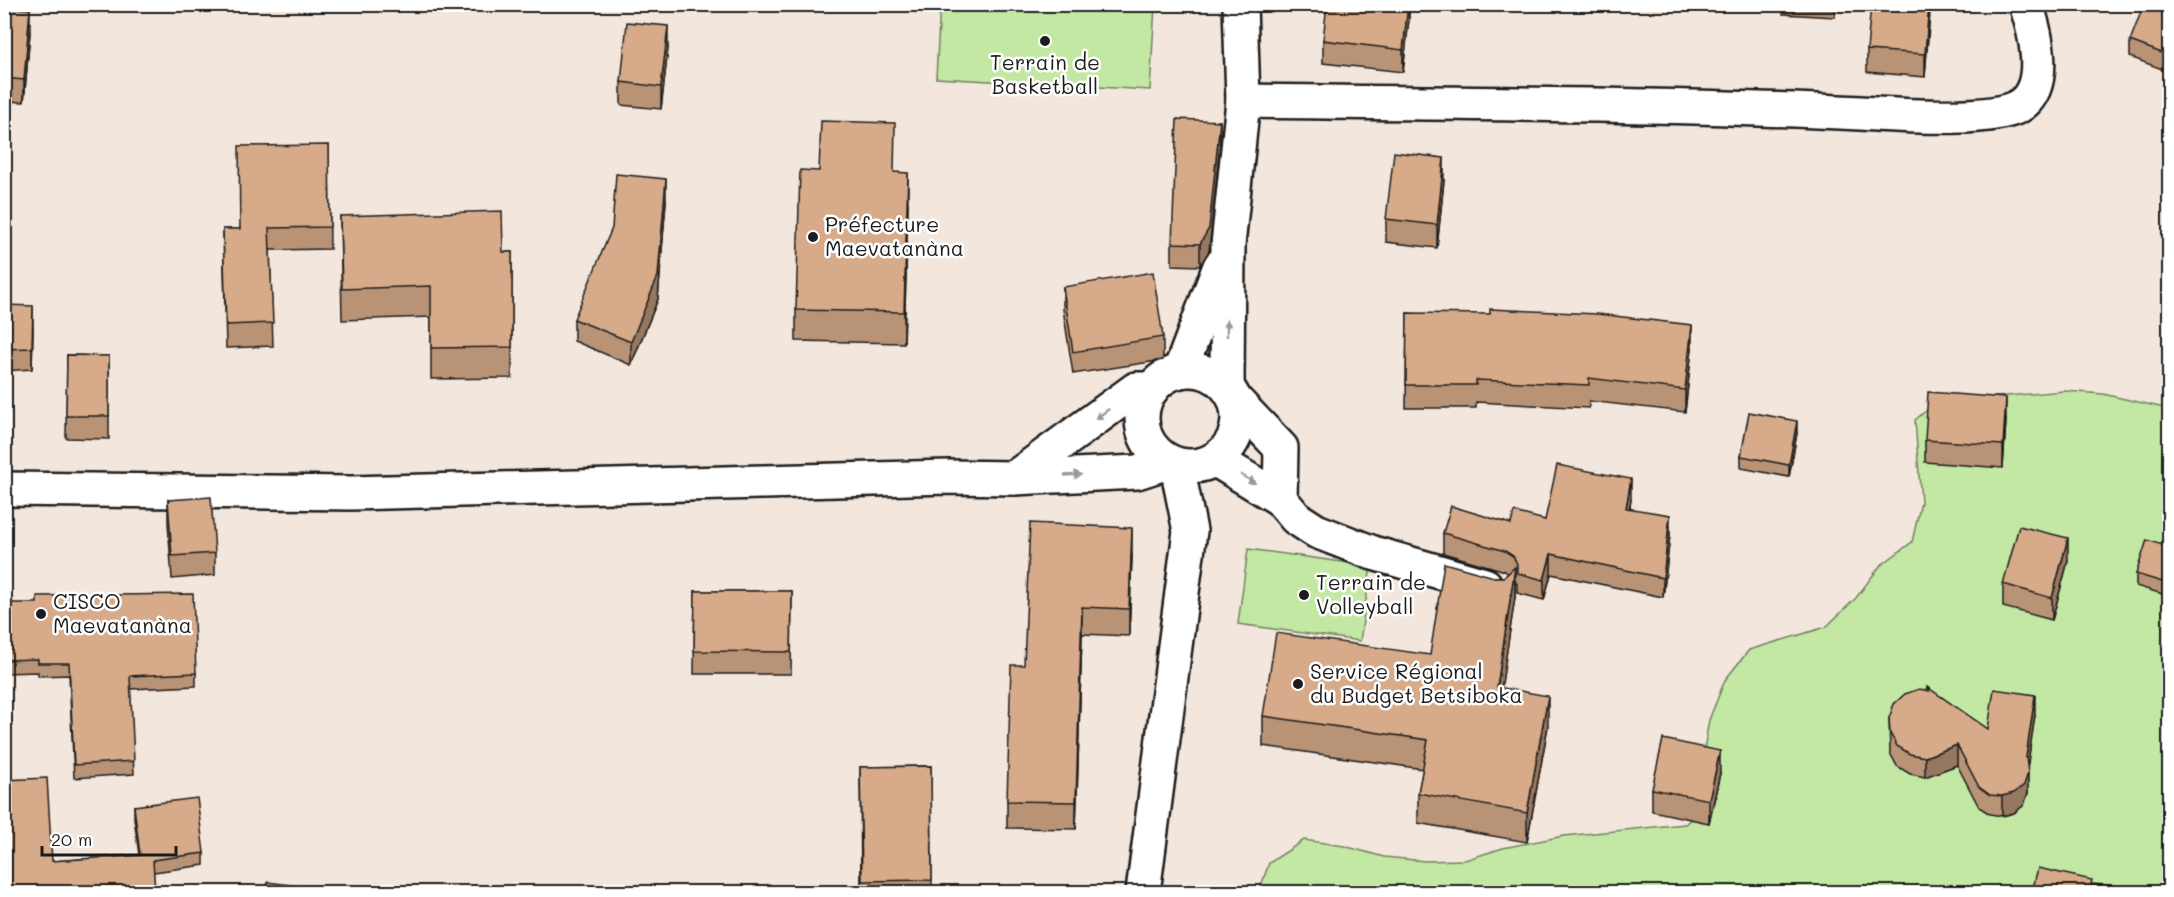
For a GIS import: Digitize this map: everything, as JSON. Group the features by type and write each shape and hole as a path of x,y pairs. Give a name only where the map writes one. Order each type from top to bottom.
{"street":[{"path":"4,489 351,493 948,477 1014,478 1137,472 1172,464 1216,460 1229,449 1237,434 1239,417 1231,393 1228,245 1243,100 1240,4"},
{"path":"1243,100 1793,110 1923,116 1994,113 2022,104 2036,83 2037,51 2026,4"},
{"path":"1180,371 1228,245"},
{"path":"1143,892 1190,531 1172,464 1154,451 1146,438 1142,421 1145,404 1152,389 1165,378 1180,371 1197,371 1214,376 1281,448 1280,499"},
{"path":"1014,478 1136,389 1152,389"},
{"path":"1216,460 1280,499 1296,518 1316,531 1372,553 1498,589"}],"green space":[{"name":"Terrain de Basketball","path":"940,5 1155,5 1150,90 936,78"},
{"path":"2064,391 2103,394 2169,409 2169,892 1259,892 1269,863 1304,840 1344,846 1384,857 1425,861 1465,860 1503,848 1564,836 1685,824 1716,797 1702,761 1709,720 1725,680 1749,650 1826,627 1856,598 1880,566 1912,542 1921,502 1915,420 1946,394 1984,398"},
{"name":"Terrain de Volleyball","path":"1248,549 1371,566 1360,641 1238,624"}],"building":[{"path":"1327,4 1408,4 1403,50 1323,40"},
{"path":"1871,4 1929,4 1925,54 1867,50"},
{"path":"2144,4 2169,4 2167,55 2130,41"},
{"path":"4,7 30,9 24,80 4,78"},
{"path":"627,22 668,26 661,87 621,82"},
{"path":"1177,119 1220,121 1209,228 1200,244 1172,243"},
{"path":"821,121 895,123 894,172 908,173 904,312 796,310 800,170 819,171"},
{"path":"329,145 330,227 269,228 273,323 226,325 223,229 240,229 239,146"},
{"path":"1394,152 1444,158 1437,225 1386,219"},
{"path":"616,174 666,179 658,276 631,342 574,319 612,228"},
{"path":"502,211 503,252 512,252 512,347 431,348 431,286 342,289 340,216"},
{"path":"1153,272 1163,337 1073,352 1063,287"},
{"path":"4,305 33,306 32,348 4,349"},
{"path":"1490,309 1597,314 1692,325 1685,390 1589,378 1589,385 1476,380 1476,385 1406,385 1407,313 1490,314"},
{"path":"67,355 109,356 109,416 66,416"},
{"path":"1928,392 2006,398 2003,445 1925,440"},
{"path":"1749,412 1797,421 1789,465 1741,456"},
{"path":"1557,465 1631,479 1626,508 1670,515 1663,578 1551,554 1544,580 1517,573 1517,564 1513,556 1505,551 1443,533 1451,506 1511,524 1514,512 1545,520"},
{"path":"211,497 215,553 172,556 168,500"},
{"path":"1030,523 1132,528 1129,609 1082,607 1076,802 1007,801 1011,665 1024,665"},
{"path":"2019,526 2068,538 2052,598 2003,584"},
{"path":"2147,540 2169,547 2169,584 2136,574"},
{"path":"1444,563 1494,577 1504,577 1515,567 1497,687 1548,696 1527,813 1418,793 1428,740 1263,716 1276,633 1430,655"},
{"path":"695,591 792,591 791,652 694,651"},
{"path":"193,594 196,673 130,676 134,761 74,765 69,663 38,663 38,659 4,660 4,603 37,603 37,596"},
{"path":"1927,687 1988,729 1994,689 2035,695 2026,757 2028,773 2024,785 2014,793 2002,796 1990,795 1979,787 1957,745 1925,757 1910,754 1897,746 1890,733 1889,718 1894,704 1905,694 1919,689 1929,691"},
{"path":"1663,739 1720,751 1709,800 1652,789"},
{"path":"931,766 932,880 862,881 860,767"},
{"path":"47,778 52,861 140,855 134,806 197,798 204,853 153,860 155,892 4,892 4,780"},
{"path":"2038,868 2092,880 2091,884 2141,889 2140,892 2032,892"},
{"path":"268,882 342,892 266,892"}],"place":[{"name":"Terrain de Basketball","path":"1045,41"},
{"name":"Préfecture Maevatanàna","path":"813,237"},
{"name":"Terrain de Volleyball","path":"1304,595"},
{"name":"CISCO Maevatanàna","path":"41,614"},
{"name":"Service Régional du Budget Betsiboka","path":"1298,684"}]}
